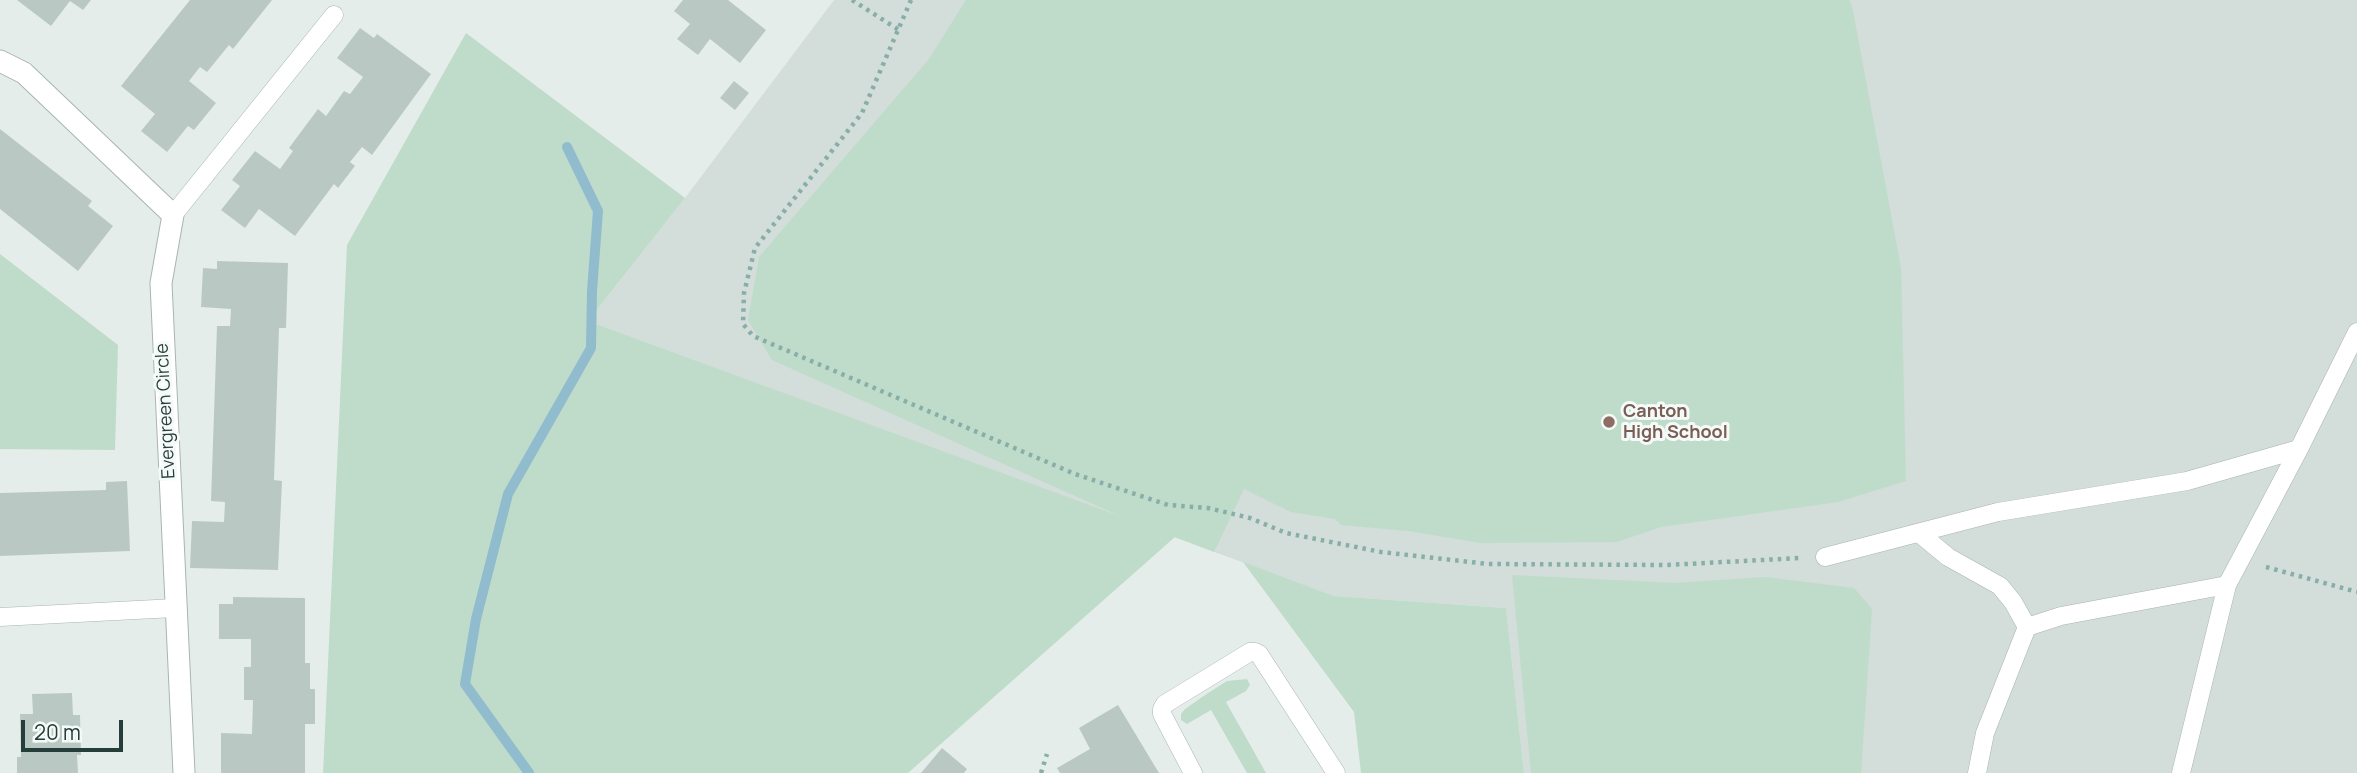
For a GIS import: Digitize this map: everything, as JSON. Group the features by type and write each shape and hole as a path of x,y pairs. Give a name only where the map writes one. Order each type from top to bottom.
{"street":[{"path":"0,61 24,73 173,215"},
{"name":"Evergreen Circle","path":"173,215 161,283 184,773"}],"lane":[{"name":"Evergreen Circle","path":"173,215 334,15"},
{"path":"2181,773 2227,585 2357,332"},
{"path":"1825,557 1998,512 2187,481 2299,449"},
{"path":"1919,533 1948,557 2000,586 2014,602 2027,627"},
{"path":"1977,773 1985,733 2027,627 2061,615 2227,585"},
{"path":"0,617 175,608"},
{"path":"1193,773 1162,714 1162,709 1165,704 1250,652 1255,652 1259,654 1336,773"}],"path":[{"path":"852,0 899,30"},
{"path":"911,0 862,113 755,248 744,293 743,314 743,324 753,336 1075,474 1168,505 1208,508 1250,519 1286,533 1381,552 1488,564 1667,565 1825,557"},
{"path":"2241,560 2357,592"},
{"path":"1041,773 1047,754"}],"shaded area":[{"name":"Canton High School","path":"834,0 2357,0 2357,773 1524,773 1506,608 1334,596 588,321 685,198"}],"green space":[{"path":"966,0 1849,0 1901,268 1906,481 1838,502 1661,527 1617,542 1481,543 1408,531 1341,525 1335,519 1291,512 1244,489 1214,552 1175,537 908,773 323,773 347,245 466,33 685,198 588,321 1122,517 772,360 748,320 759,257 929,59"},
{"path":"0,254 118,345 115,450 0,449"},
{"path":"1243,562 1334,596 1506,608 1524,773 1361,773 1354,712"},
{"path":"1512,575 1676,583 1765,577 1854,588 1872,609 1861,773 1531,773"},
{"path":"1247,679 1250,685 1246,691 1226,702 1266,773 1247,773 1211,710 1187,724 1181,720 1185,709 1227,681"}],"building":[{"path":"17,0 91,0 83,10 70,1 51,26"},
{"path":"190,0 272,0 233,49 229,45 207,72 200,67 189,81 216,103 194,130 188,126 167,152 141,131 155,114 121,86"},
{"path":"683,0 728,0 766,30 740,63 710,39 698,55 677,39 690,24 674,11"},
{"path":"360,28 374,38 377,34 431,74 372,155 362,147 350,162 355,166 338,188 334,184 295,236 259,209 245,228 221,210 240,186 232,180 255,151 280,169 293,151 289,148 318,109 326,116 344,91 350,94 363,77 337,58"},
{"path":"734,81 749,93 735,110 720,98"},
{"path":"0,129 92,201 88,206 113,226 78,271 0,209"},
{"path":"217,261 288,263 286,328 279,328 274,480 282,481 278,570 190,568 192,521 224,522 225,502 211,501 217,326 230,326 231,309 201,307 203,268 217,269"},
{"path":"127,481 130,551 0,556 0,493 106,490 106,482"},
{"path":"233,597 305,598 305,663 310,663 310,689 315,689 315,724 305,724 305,773 221,773 221,733 252,734 253,700 244,700 244,667 251,667 251,639 219,639 219,604 233,604"},
{"path":"72,693 73,715 80,715 81,755 77,755 78,773 17,773 17,757 21,757 20,714 33,714 32,694"},
{"path":"1118,705 1159,773 1060,773 1057,768 1090,749 1079,728"},
{"path":"942,748 967,769 964,773 921,773"}],"waterway":[{"path":"529,773 465,684 476,619 508,494 591,348 598,211 567,147"}],"place":[{"name":"Canton High School","path":"1609,422"}]}
